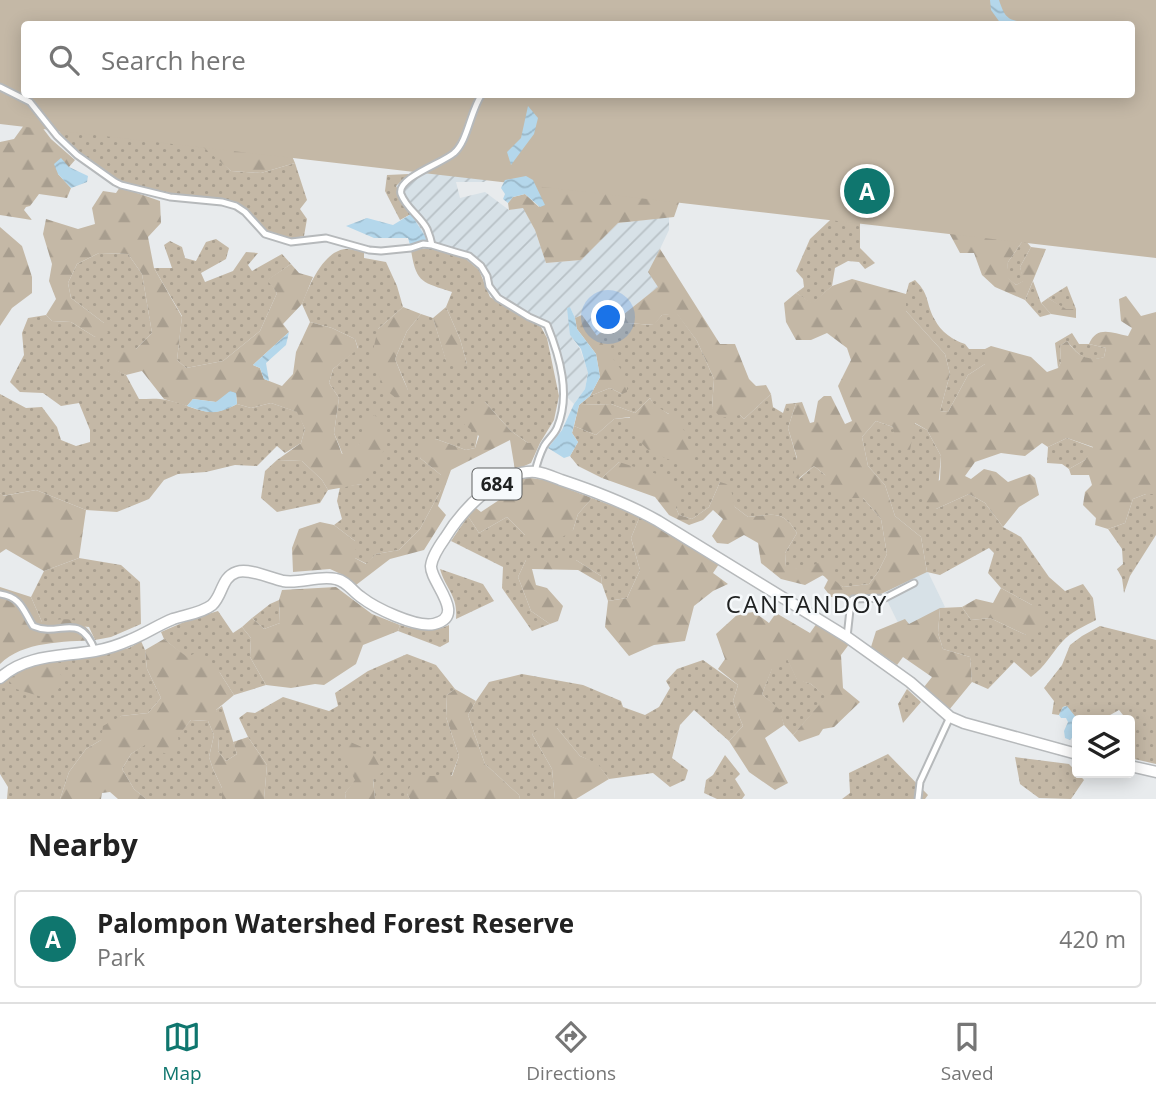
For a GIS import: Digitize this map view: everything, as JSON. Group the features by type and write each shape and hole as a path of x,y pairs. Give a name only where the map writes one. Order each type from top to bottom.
{"highway":[{"name":"684","path":"0,678 9,670 28,661 50,655 95,651 206,609 217,599 224,581 240,571 294,582 338,579 360,597 388,613 424,624 440,622 448,611 448,604 431,566 443,541 456,521 479,497 498,483 517,475 535,472 572,483 643,513 847,637 910,682 950,717 1072,753"},
{"path":"1135,767 1156,772"}],"street":[{"path":"0,87 21,98"},
{"path":"22,98 30,102 47,125 77,155 115,182 170,197 236,206 265,234 291,242 326,238 381,251 423,244 469,256 481,266 489,286 498,298 547,325 563,377 564,396 559,422 543,447 535,472"},
{"path":"432,245 426,228 401,193 401,186 405,180 455,153 461,145 480,98"},
{"path":"847,637 853,599 885,598 914,583"},
{"path":"0,594 19,602 33,626 44,630 73,627 79,629 91,639 95,651"},
{"path":"918,799 920,782 950,717"}],"shaded area":[{"path":"447,154 511,165 484,182 456,182 460,198 485,192 509,210 523,207 535,230 546,263 581,260 618,223 669,217 669,230 649,272 658,287 595,337 582,316 575,318 570,307 570,335 580,349 588,372 585,389 574,404 566,396 548,325 499,297 470,254 427,242 396,186 409,174"},
{"path":"927,570 945,607 901,629 883,592"}],"green space":[{"path":"0,0 1156,0 1156,258 0,124"},
{"path":"32,114 51,139 75,160 58,174 71,188 67,198 39,194 24,210 32,220 0,215 0,142 14,139"},
{"path":"184,114 215,156 231,171 261,173 295,163 307,200 300,209 307,219 304,236 290,239 268,233 247,210 230,200 168,195 118,180 66,141 56,127"},
{"path":"195,140 286,142 295,163 261,173 231,171"},
{"path":"409,174 396,186 411,214 400,220 385,191 387,175"},
{"path":"533,180 683,191 674,217 618,223 581,260 546,263 535,230 523,208 509,210 508,203 513,197 525,194 539,207"},
{"path":"120,187 160,201 161,223 148,237 154,268 182,317 177,360 186,368 223,361 260,331 277,293 267,280 291,264 299,273 313,277 302,304 283,324 289,332 253,365 260,368 264,379 282,386 293,374 296,352 310,322 332,328 355,339 358,349 333,369 329,383 339,398 334,433 342,454 359,444 365,418 375,415 385,432 382,461 362,484 328,490 322,480 302,461 277,460 301,443 305,429 297,412 271,403 251,408 237,404 236,393 216,402 193,399 187,406 164,399 142,371 126,375 107,367 113,350 136,349 152,333 142,274 128,254 99,253 77,264 68,283 71,298 104,323 108,333 95,337 71,322 52,321 46,315 56,299 49,281 52,264 43,234 46,219 78,229 95,224 92,208 103,191 116,193"},
{"path":"845,206 860,213 860,248 875,263 865,269 859,262 848,261 835,268 832,286 812,304 796,293 804,287 803,279 796,271 810,239"},
{"path":"0,227 22,246 32,277 32,293 12,308 0,326"},
{"path":"946,227 1024,239 1008,262 1007,277 1016,285 1023,281 1020,267 1031,247 1046,249 1025,300 995,287 982,275 974,253 960,253"},
{"path":"216,239 229,248 226,259 201,273 205,282 233,271 246,252 258,253 248,265 252,271 282,254 291,264 268,280 277,293 260,331 223,361 186,368 177,360 182,316 154,268 172,268 164,245 170,241 182,247 185,258 196,261 206,242"},
{"path":"1024,239 1031,247 1020,267 1024,281 1016,285 1006,277 1008,262"},
{"path":"431,248 466,259 479,270 490,297 541,327 547,338 559,396 554,420 540,443 528,443 511,431 485,402 475,448 466,450 436,439 420,458 441,475 441,490 420,529 399,550 376,554 367,564 355,558 355,541 334,525 342,519 337,501 340,487 362,484 360,444 343,455 334,433 339,398 329,383 333,369 358,348 355,339 332,328 310,322 302,304 318,270 331,255 339,251 349,249 364,252 364,258 386,262 403,307 378,329 408,390 395,359 407,331 421,314 433,318 446,360 467,364 446,307 452,292 422,280 415,269 411,250"},
{"path":"660,249 720,344 735,344 749,379 756,386 766,385 771,394 744,419 740,415 721,418 712,408 714,379 697,341 677,314 662,315 654,325 614,322 658,287 648,272"},
{"path":"99,253 128,254 142,274 152,333 136,349 108,366 126,375 139,399 167,400 209,412 237,404 251,408 271,403 298,412 305,429 301,443 285,453 277,446 257,466 235,465 206,472 178,474 164,480 149,499 117,512 86,510 36,490 2,496 0,394 26,408 42,407 57,427 61,440 76,446 90,442 90,430 79,403 61,406 43,393 20,392 10,382 24,355 22,333 28,318 46,315 52,321 71,322 95,337 104,323 71,298 68,283 77,264"},
{"path":"852,279 906,294 906,311 945,354 950,374 940,411 948,412 968,375 985,364 985,349 991,346 1031,357 1047,372 1058,368 1061,362 1060,346 1067,341 1083,356 1092,359 1104,357 1106,348 1089,344 1096,334 1111,332 1128,336 1132,328 1121,321 1119,299 1126,296 1141,316 1156,312 1156,494 1146,494 1133,499 1125,523 1108,529 1095,525 1096,518 1083,505 1085,492 1092,485 1089,475 1071,475 1069,469 1085,460 1093,447 1067,438 1048,447 1042,443 1025,456 1001,453 975,462 965,476 971,479 984,469 996,472 1008,482 1030,474 1035,478 1039,495 1019,507 1003,527 985,503 969,494 936,509 923,502 923,488 940,480 941,456 927,430 915,423 910,450 898,450 893,427 876,421 862,437 868,466 885,485 895,516 921,537 927,572 881,594 853,598 831,597 824,588 828,580 823,575 805,585 781,579 761,563 758,543 744,535 728,544 717,543 712,536 723,519 713,510 703,520 689,525 669,515 655,497 602,478 619,462 663,476 679,490 676,508 679,515 692,519 709,507 720,482 730,485 735,507 748,517 776,515 792,525 797,533 785,553 786,567 804,569 828,559 835,564 833,579 843,587 869,584 887,554 881,519 863,498 833,498 825,475 814,466 798,479 793,476 797,458 788,428 796,403 802,402 810,423 814,422 818,401 824,396 831,396 845,424 852,421 838,386 851,360 847,348 827,333 811,340 796,340 786,322 784,303 796,293 812,303 832,286"},
{"path":"915,280 926,295 932,314 944,332 969,349 985,349 985,364 968,375 948,412 940,411 950,374 945,354 906,311 909,283"},
{"path":"1033,281 1041,303 1051,314 1040,317 1025,300"},
{"path":"1067,286 1076,309 1066,310 1048,298"},
{"path":"1048,298 1066,309 1076,309 1076,318 1051,314 1041,303"},
{"path":"403,307 421,314 407,331 395,359 408,391 397,399 386,390 371,359 378,329"},
{"path":"446,307 467,364 459,367 446,361 433,318"},
{"path":"677,313 697,341 714,379 712,408 740,415 744,419 771,394 773,407 783,413 786,404 796,403 788,428 797,459 799,479 814,466 863,498 881,519 887,554 869,584 843,587 816,573 786,568 785,553 797,533 792,525 776,515 748,517 735,507 720,482 709,507 692,519 679,515 676,508 619,462 602,478 578,466 570,456 578,442 572,433 574,426 596,435 614,419 669,414 654,406 650,398 635,413 611,404 579,405 590,396 610,388 622,394 626,378 595,337 614,322 653,325 662,315"},
{"path":"582,315 627,378 627,392 622,394 610,388 590,396 600,377 596,354 577,329 575,318"},
{"path":"1072,333 1079,344 1106,348 1104,357 1087,358 1067,341 1060,346 1061,362 1058,368 1055,343"},
{"path":"650,398 683,429 695,463 690,468 650,452 632,433 630,417 614,419 596,435 574,426 579,405 611,404 635,413"},
{"path":"485,402 511,431 528,443 540,443 531,463 515,470 510,440 451,470 438,506 446,515 424,550 390,559 356,585 330,569 293,572 292,548 299,529 320,522 334,525 355,541 355,558 366,564 376,554 399,550 420,529 441,490 441,475 420,458 423,445 436,439 466,450 475,448 479,436 460,421 465,411"},
{"path":"876,421 893,427 909,450 914,423 927,430 941,456 936,509 969,494 985,503 1003,527 1021,537 1049,577 1065,591 1083,584 1093,598 1096,620 1065,638 1031,677 1014,662 988,689 972,682 970,657 943,649 938,633 940,608 962,607 971,620 990,618 1026,635 1032,605 1001,588 988,573 994,553 989,548 940,575 927,572 921,537 895,516 885,485 868,466 862,437"},
{"path":"1067,438 1094,448 1085,460 1069,469 1062,464 1047,463 1048,447"},
{"path":"277,460 302,461 322,480 328,490 320,503 277,512 261,498 265,471"},
{"path":"524,477 545,480 592,498 578,514 573,530 552,544 525,535 507,517 479,533 468,516 476,508 481,512 520,486 518,479"},
{"path":"36,490 86,510 79,558 44,571 6,549 0,553 0,493 3,496"},
{"path":"1146,494 1156,494 1156,535 1130,576 1124,593 1122,578 1117,569 1123,564 1122,549 1108,529 1125,523 1133,499"},
{"path":"592,498 640,516 631,538 640,570 627,598 608,601 601,576 576,560 526,560 518,577 531,611 550,624 532,631 502,588 503,567 451,541 468,516 479,533 507,517 525,535 573,530 578,514"},
{"path":"640,516 719,564 713,573 728,584 713,591 694,606 685,641 654,645 629,656 605,627 608,601 627,598 640,570 631,538"},
{"path":"79,558 121,565 140,582 141,624 111,637 95,640 89,627 42,622 31,597 44,571"},
{"path":"526,560 576,560 601,576 602,584 578,570 532,569 536,585 547,588 563,606 558,621 550,624 531,611 518,577"},
{"path":"440,569 483,584 494,601 456,619 453,598"},
{"path":"0,587 31,597 42,622 66,619 79,622 95,640 57,642 32,647 9,656 0,664"},
{"path":"336,587 372,614 400,625 398,631 363,645 356,664 324,685 291,688 266,685 250,657 251,638 242,627 252,618 264,629 280,623 279,600 282,590"},
{"path":"1001,588 1032,605 1041,606 1048,622 1041,632 1026,635 990,618 971,620 962,607 976,599 993,603"},
{"path":"279,600 280,623 264,629 252,618"},
{"path":"940,608 938,633 943,649 970,657 972,682 949,710 924,687 932,677 903,657 897,665 871,647 876,631 905,619 909,624"},
{"path":"218,611 233,633 242,627 251,638 250,657 266,685 234,695 220,673 187,658 164,639 161,632"},
{"path":"754,612 769,623 776,613 810,633 817,623 850,643 841,655 843,688 860,702 834,727 823,729 819,735 799,742 793,735 826,697 811,684 797,680 787,659 772,669 762,694 780,710 784,725 765,738 788,783 775,790 749,772 729,741 743,726 733,701 738,685 718,669 725,659 716,634 738,614"},
{"path":"400,625 424,630 449,625 449,642 440,647 398,631"},
{"path":"1100,626 1156,640 1156,764 1135,759 1135,715 1123,715 1119,710 1110,715 1074,715 1066,706 1059,715 1052,714 1054,701 1044,688 1062,665 1070,645"},
{"path":"164,639 187,657 200,651 220,673 234,695 216,710 226,733 219,738 218,751 226,761 237,754 233,742 248,737 267,765 264,799 222,799 222,788 209,757 214,735 208,721 191,720 178,736 179,745 166,754 145,745 131,754 122,769 134,789 146,799 118,799 110,792 102,793 101,799 60,799 69,772 86,749 101,740 103,726 121,716 148,713 161,698 147,669 145,650"},
{"path":"141,641 147,669 161,698 148,713 121,716 101,740 86,749 69,772 60,799 7,799 8,787 0,774 0,683 5,676 46,659 111,652 129,648"},
{"path":"407,654 436,665 455,689 447,695 446,717 459,756 451,777 407,794 410,799 375,799 373,778 383,771 356,780 345,793 346,799 264,799 267,765 239,718 247,712 255,713 283,697 329,711 338,706 335,693 368,671"},
{"path":"787,658 797,679 811,684 827,697 793,735 784,725 779,710 762,694 772,668"},
{"path":"46,659 64,678 56,694 42,697 16,689 5,676"},
{"path":"703,660 738,685 733,701 743,726 729,741 694,710 680,725 672,758 688,770 685,780 670,787 653,773 609,779 597,764 580,756 557,728 532,734 552,769 555,799 520,799 519,795 485,764 468,715 489,682 522,674 583,685 621,701 623,707 645,715 659,707 670,688 666,681 677,669"},
{"path":"455,689 476,701 468,715 485,764 519,795 520,799 410,799 407,794 414,776 452,776 459,756 446,717 447,695"},
{"path":"907,689 921,702 903,723 898,704"},
{"path":"222,706 237,754 226,761 218,751 216,710"},
{"path":"191,720 208,721 214,735 209,757 222,788 222,799 146,799 134,789 122,769 131,754 144,745 177,736"},
{"path":"543,726 557,728 580,756 597,763 609,779 576,799 555,799 552,769 532,734"},
{"path":"348,741 371,751 383,772 373,779 375,799 346,799 345,793 355,780 338,748"},
{"path":"888,754 928,795 925,799 842,799 850,793 849,773"},
{"path":"725,755 740,774 735,779 745,795 742,799 717,799 704,793 706,780 713,775"},
{"path":"1015,757 1069,764 1072,767 1072,778 1084,780 1071,799 1039,798 1020,784"}],"water":[{"path":"990,0 999,0 1003,11 1015,21 999,21 991,10"},
{"path":"528,106 538,118 534,134 511,165 507,152 521,138"},
{"path":"61,158 69,167 88,176 87,182 71,188 58,174 54,164"},
{"path":"526,176 533,180 545,205 540,207 525,194 513,197 508,203 503,199 505,194 501,188 505,180"},
{"path":"411,214 427,242 410,245 408,238 374,238 346,226 367,218 393,225"},
{"path":"570,307 577,329 596,354 600,377 590,396 579,405 572,433 578,442 570,456 564,458 548,448 562,430 574,404 585,389 588,373 581,349 570,335 567,308"},
{"path":"289,332 286,345 266,363 269,381 264,379 260,368 253,365"},
{"path":"230,391 236,393 237,404 223,410 207,412 187,406 193,399 216,402"},
{"path":"1067,706 1074,715 1070,740 1065,738 1064,731 1068,722 1059,715 1063,707"}],"place":[{"name":"Palompon Watershed Forest Reserve","path":"867,191"}],"district":[{"name":"CANTANDOY","path":"807,605"}]}
